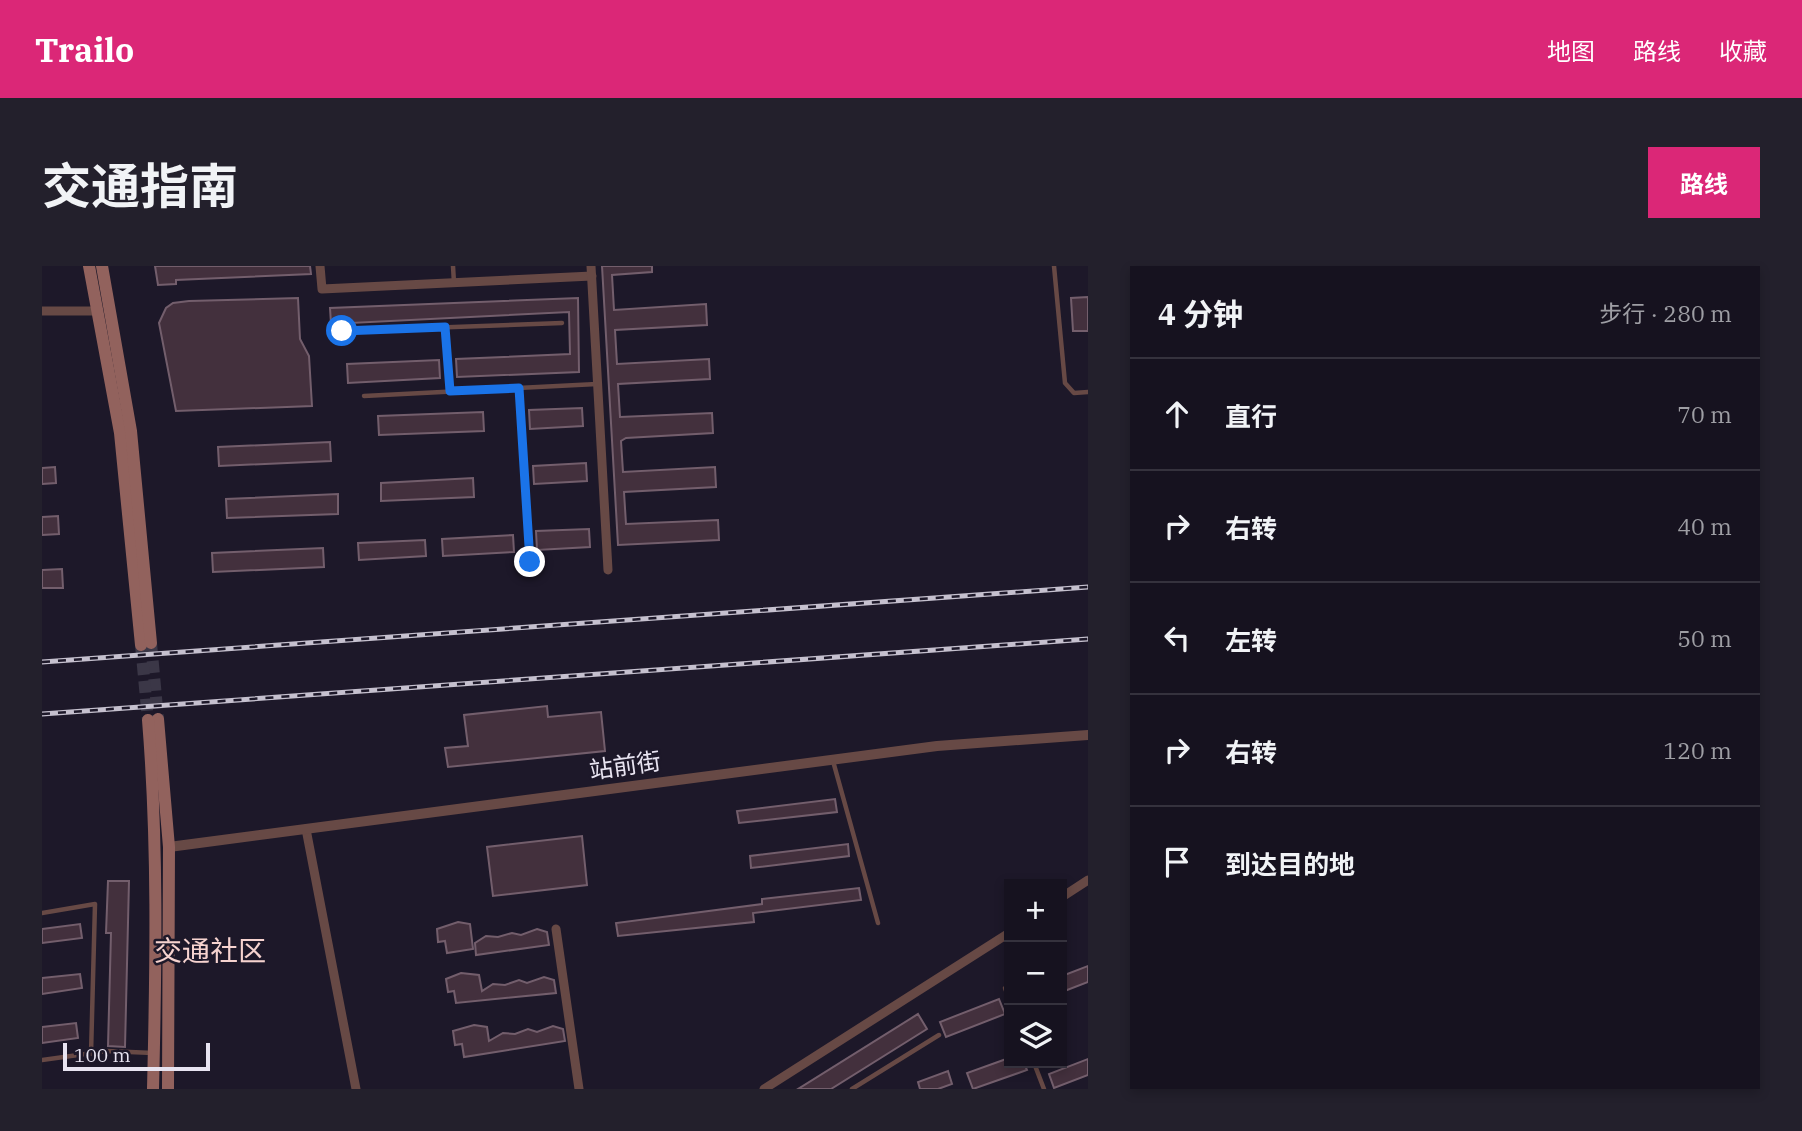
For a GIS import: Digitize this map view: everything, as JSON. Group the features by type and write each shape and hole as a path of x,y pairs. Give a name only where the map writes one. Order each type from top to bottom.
{"main road":[{"path":"89,266 120,433 146,644 131,431 102,266"},
{"path":"153,1089 156,814 153,720 169,848 167,1089"}],"street":[{"path":"320,266 322,289 454,283 591,271 608,570"},
{"path":"42,311 97,311"},
{"name":"站前街","path":"169,848 937,746 1088,735"},
{"path":"306,830 356,1089"},
{"path":"1067,894 1088,880"},
{"path":"556,929 579,1089"},
{"path":"764,1089 1004,936"}],"lane":[{"path":"453,266 454,283"},
{"path":"1054,266 1065,383 1074,393 1088,392"},
{"path":"342,331 562,323"},
{"path":"445,327 450,391"},
{"path":"364,396 597,384"},
{"path":"519,388 530,562"},
{"path":"832,760 878,923"},
{"path":"42,913 95,904 90,1054"},
{"path":"852,1089 860,1087 939,1035"},
{"path":"42,1060 90,1054 154,1053"},
{"path":"1036,1068 1044,1089"}],"building":[{"path":"155,266 310,266 311,274 176,280 176,284 158,285"},
{"path":"602,266 652,266 652,272 612,275 614,310 706,304 707,325 615,330 617,364 709,359 710,379 618,384 620,417 712,413 713,433 626,438 621,441 623,472 715,467 716,487 624,492 626,524 718,520 719,540 618,545"},
{"path":"1088,297 1088,331 1073,331 1071,298"},
{"path":"298,298 300,339 309,356 312,406 176,411 159,323 166,308 173,303 189,301"},
{"path":"578,298 579,372 457,377 456,359 570,354 569,312 331,324 330,308"},
{"path":"439,360 440,378 348,383 347,364"},
{"path":"582,408 583,426 530,429 529,410"},
{"path":"483,412 484,431 379,435 378,416"},
{"path":"330,442 331,461 219,466 218,447"},
{"path":"586,463 587,481 534,484 533,466"},
{"path":"55,467 56,483 42,484 42,468"},
{"path":"473,478 474,497 381,501 381,483"},
{"path":"338,494 338,514 227,518 226,499"},
{"path":"58,516 59,534 42,535 42,517"},
{"path":"589,529 590,547 537,550 536,531"},
{"path":"513,535 514,552 443,556 442,539"},
{"path":"425,540 426,556 359,560 358,543"},
{"path":"323,548 324,567 213,572 212,553"},
{"path":"62,569 63,588 42,588 42,570"},
{"path":"547,706 548,717 601,712 605,751 448,767 445,748 468,746 464,715"},
{"path":"835,799 837,812 739,823 737,811"},
{"path":"582,836 587,885 493,896 487,847"},
{"path":"848,844 849,856 751,868 750,856"},
{"path":"108,881 129,881 125,1047 108,1046 111,933 106,933"},
{"path":"859,888 861,900 753,913 754,922 618,936 616,923 762,904 762,899"},
{"path":"458,922 470,924 473,949 447,953 445,941 438,942 437,929"},
{"path":"80,924 82,938 42,943 42,929"},
{"path":"537,929 547,932 549,945 476,955 475,943 486,936 498,937 512,933 521,935"},
{"path":"1088,966 1088,982 1067,990 1067,974"},
{"path":"461,973 479,975 482,991 493,984 505,985 519,980 527,983 544,977 554,980 556,993 456,1003 454,991 448,992 446,979"},
{"path":"80,974 82,988 42,994 42,978"},
{"path":"999,999 1004,1012 1004,1014 946,1037 940,1022"},
{"path":"918,1014 927,1029 831,1089 798,1089"},
{"path":"76,1023 78,1038 42,1043 42,1027"},
{"path":"474,1025 487,1027 489,1041 503,1033 515,1034 528,1029 537,1032 553,1026 563,1029 565,1041 464,1057 462,1044 455,1045 453,1031"},
{"path":"1088,1059 1088,1075 1054,1088 1049,1074"},
{"path":"1004,1060 1004,1068 1027,1070 973,1089 967,1073"},
{"path":"948,1071 952,1084 938,1089 920,1089 918,1082"}],"tunnel":[{"path":"151,643 158,719"},
{"path":"141,645 148,720"}],"railway":[{"path":"42,662 1088,587"},
{"path":"42,714 1088,639"}],"district":[{"name":"交通社区","path":"210,951"}],"route":[{"path":"342,331 445,327 450,391 519,388 530,562"}]}
